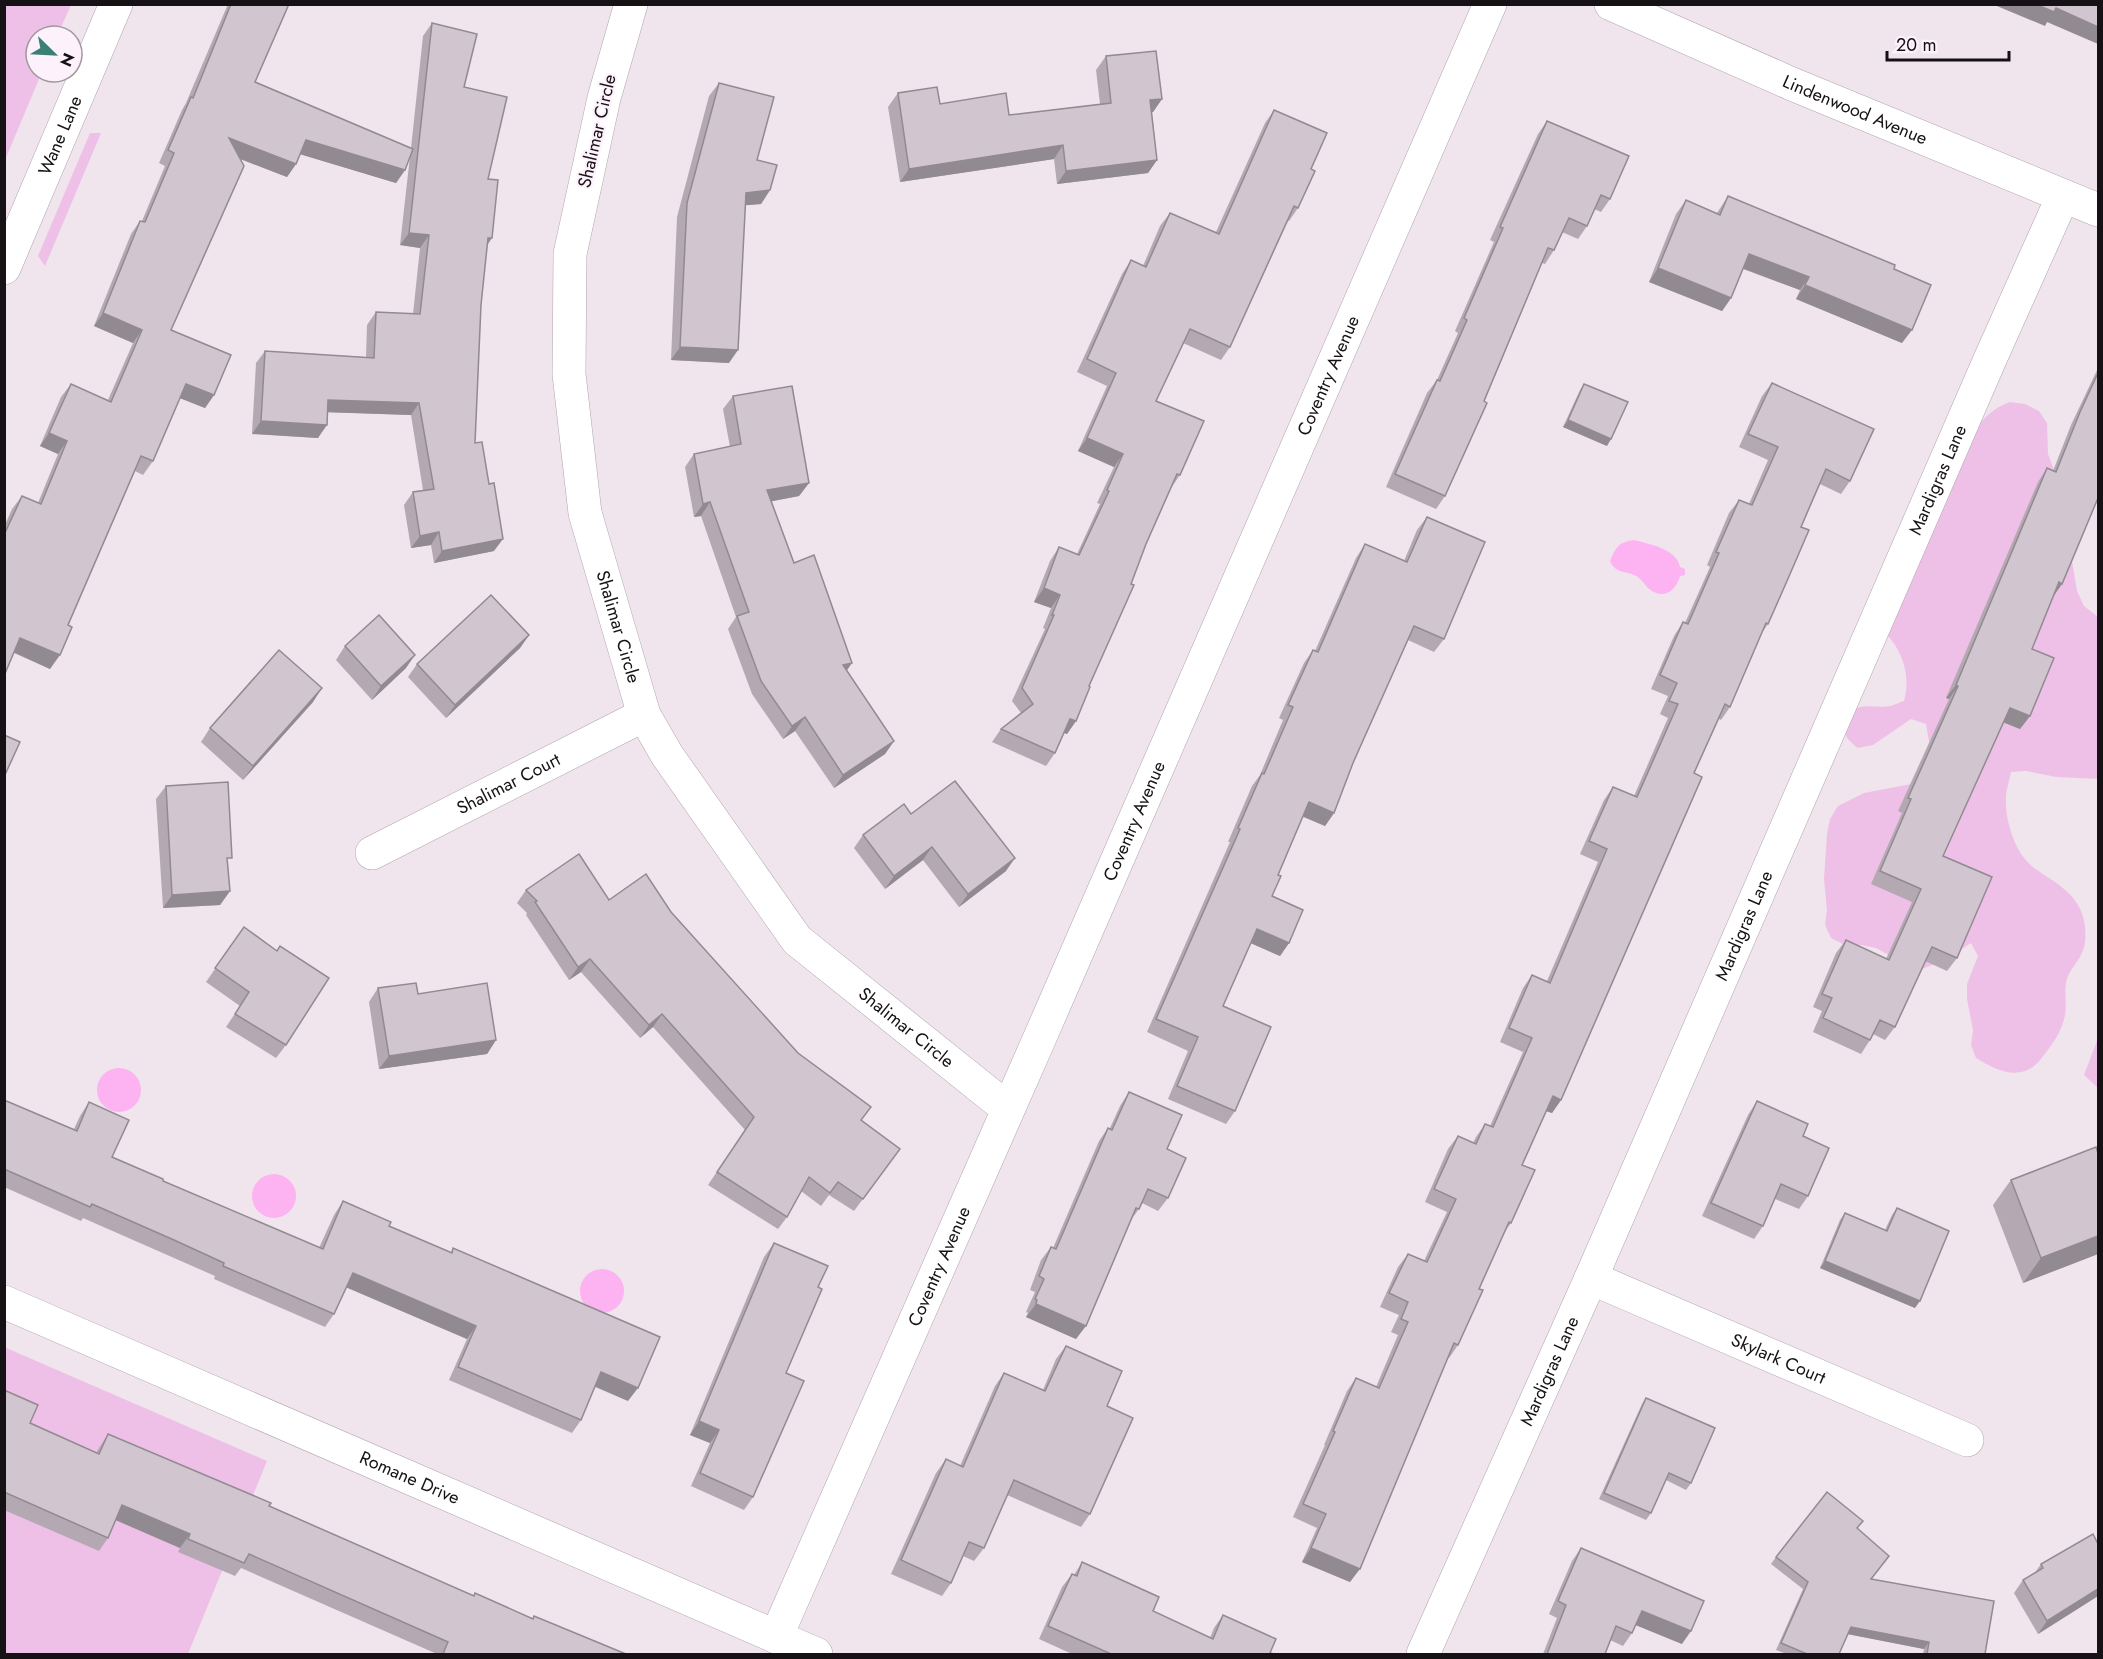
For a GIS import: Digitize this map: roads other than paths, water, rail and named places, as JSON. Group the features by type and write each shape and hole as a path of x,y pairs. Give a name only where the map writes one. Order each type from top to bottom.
{"street":[{"name":"Wane Lane","path":"4,268 116,4"},
{"name":"Shalimar Circle","path":"631,4 604,98 570,254 569,374 585,513 644,715 667,755 797,940 1008,1109"},
{"name":"Coventry Avenue","path":"776,1637 1490,4"},
{"name":"Lindenwood Avenue","path":"1611,4 1792,84 2098,210"},
{"name":"Mardigras Lane","path":"1423,1654 1591,1278 2063,196"},
{"name":"Shalimar Court","path":"372,853 644,715"},
{"name":"Skylark Court","path":"1591,1278 1967,1440"},
{"name":"Romane Drive","path":"4,1302 816,1654"}]}
